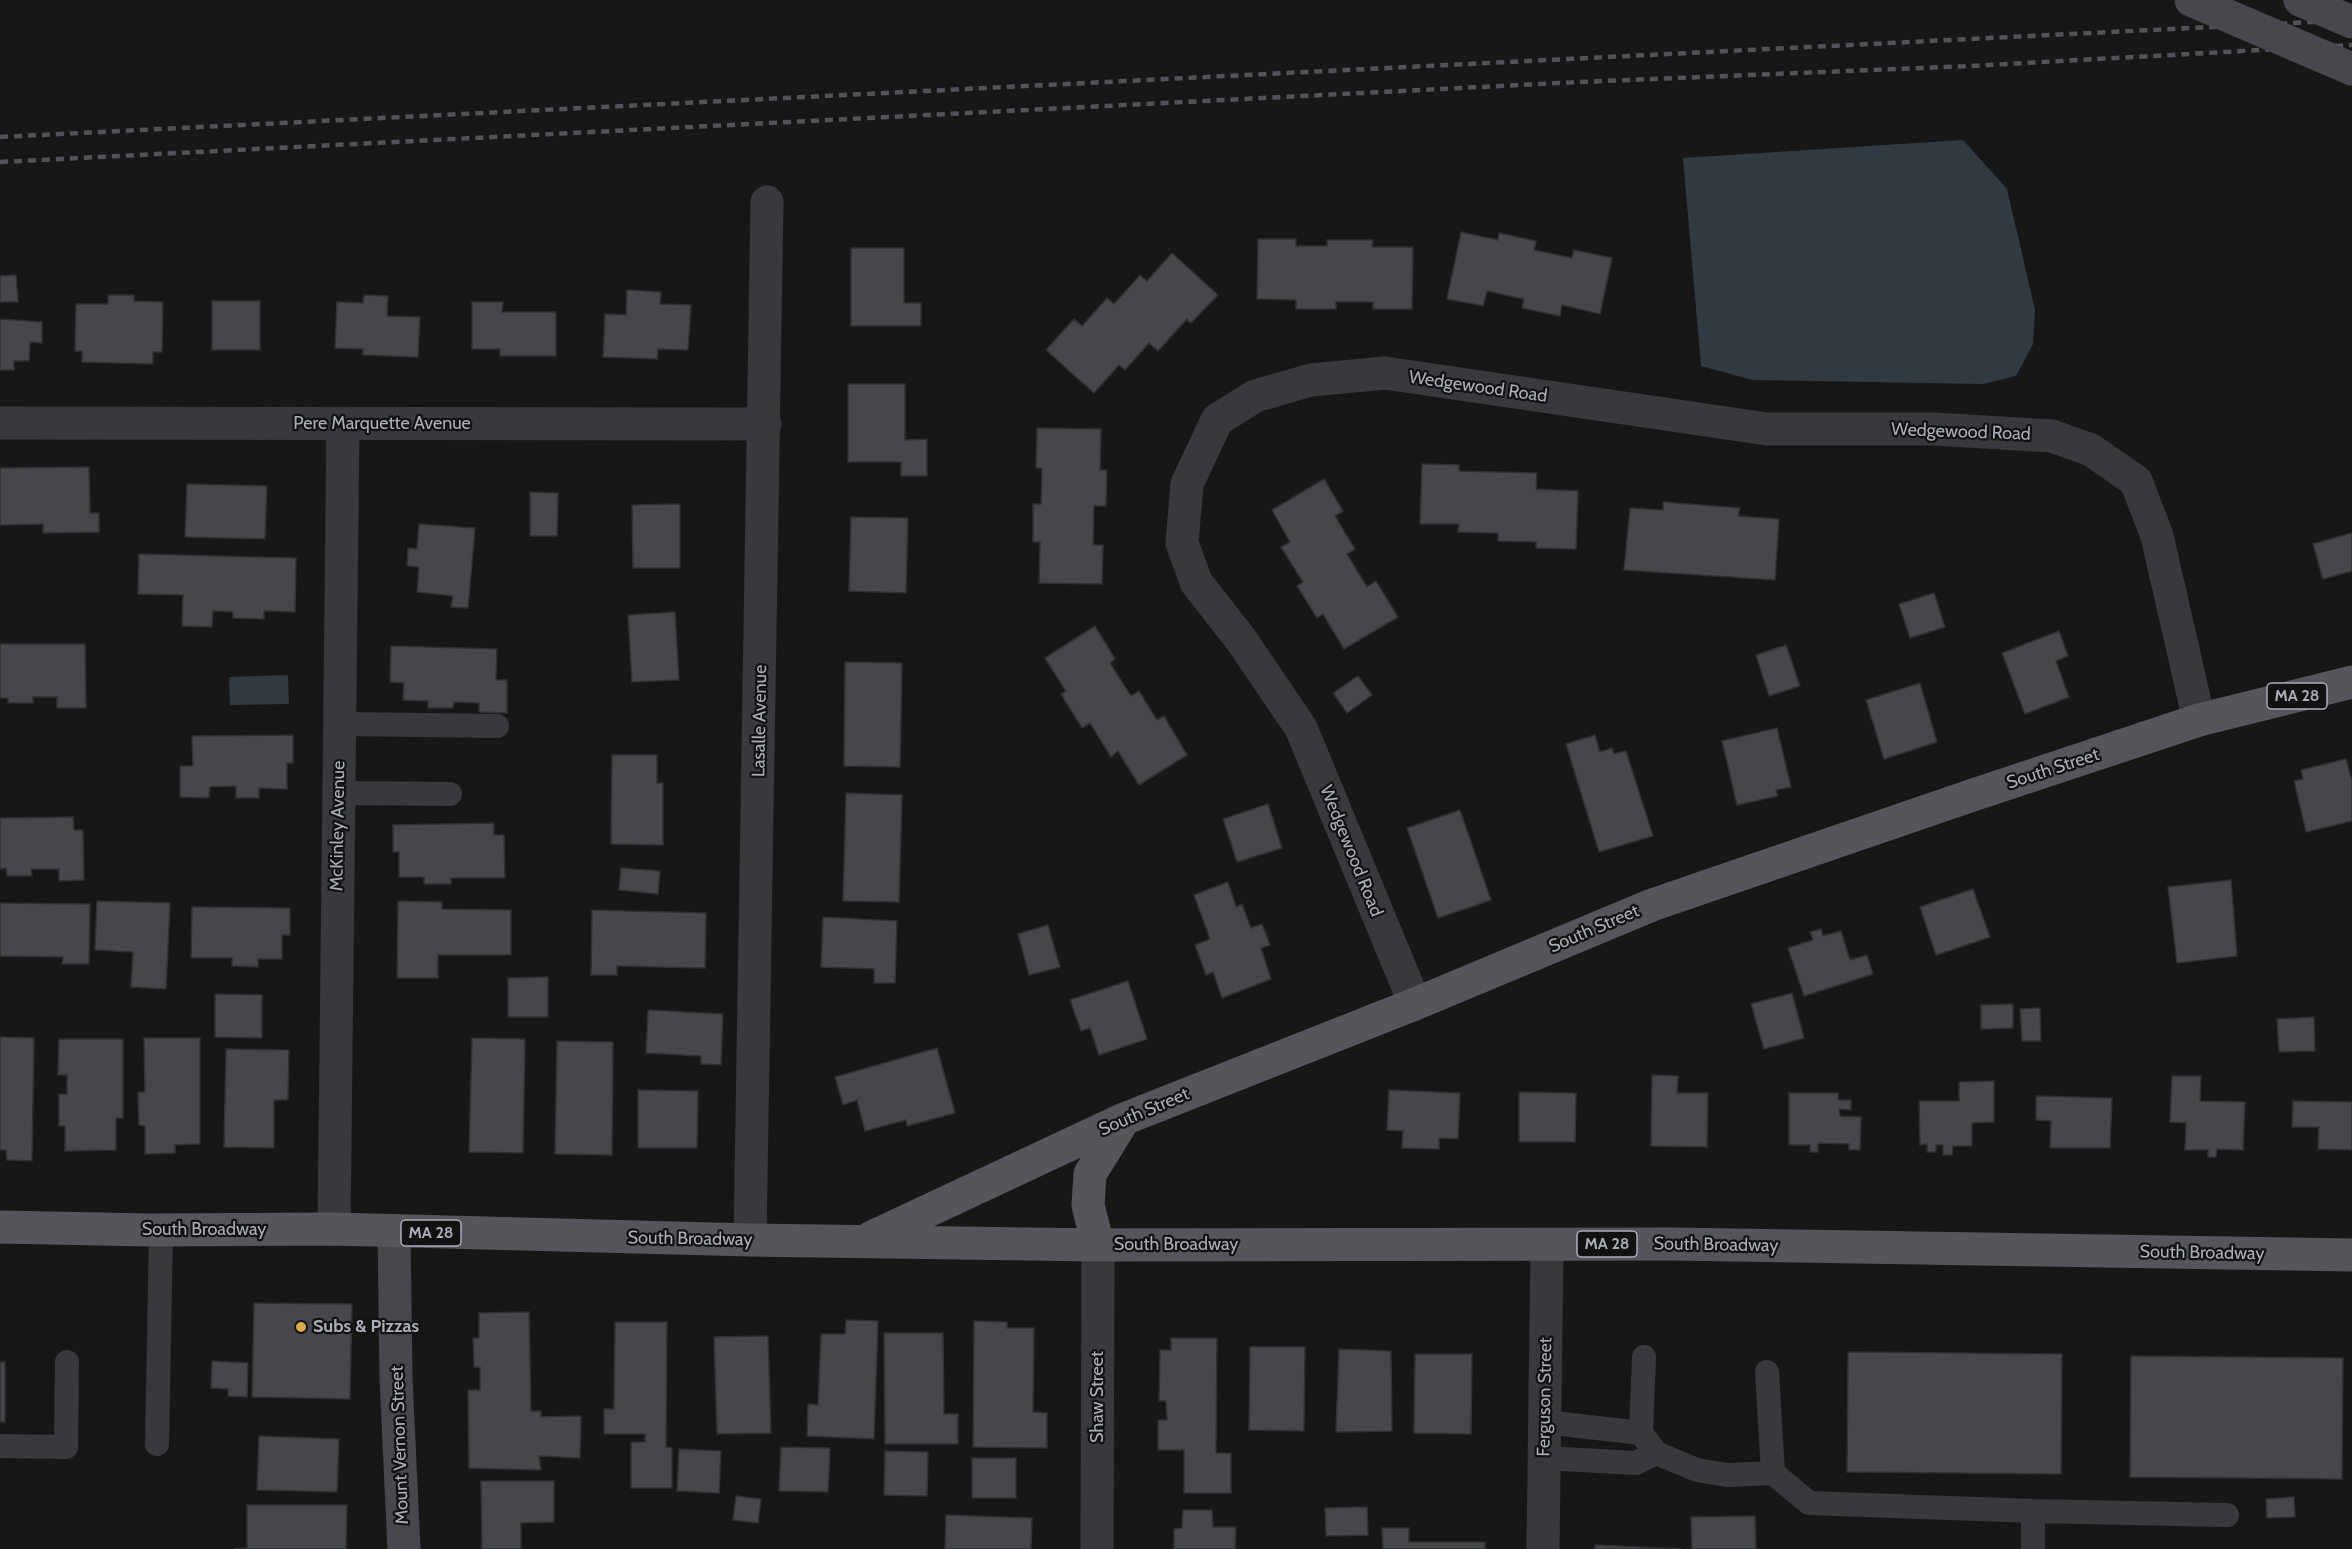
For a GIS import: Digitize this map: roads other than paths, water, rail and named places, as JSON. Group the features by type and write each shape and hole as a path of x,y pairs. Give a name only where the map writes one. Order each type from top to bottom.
{"main road":[{"path":"2191,0 2352,69"},
{"path":"2300,0 2352,21"},
{"name":"South Street","path":"861,1242 1124,1119 1415,1004 1652,905 2199,720 2352,682"},
{"path":"1098,1245 1088,1205 1090,1174 1124,1119"},
{"name":"South Broadway","path":"0,1227 161,1230 334,1229 750,1240 1098,1245 1673,1244 2352,1255"},
{"name":"Mount Vernon Street","path":"394,1232 396,1378 404,1549"}],"street":[{"name":"Lasalle Avenue","path":"750,1240 767,202"},
{"name":"Wedgewood Road","path":"1415,1004 1301,728 1242,641 1196,582 1182,543 1187,484 1217,420 1255,396 1311,380 1385,373 1767,429 1934,429 2052,436 2091,450 2136,481 2157,536 2199,720"},
{"name":"Pere Marquette Avenue","path":"0,423 765,424"},
{"name":"McKinley Avenue","path":"334,1229 343,424"},
{"name":"Shaw Street","path":"1097,1549 1098,1245"},
{"name":"Ferguson Street","path":"1543,1549 1547,1245"}],"lane":[{"path":"340,724 498,726"},
{"path":"339,793 450,794"},
{"path":"157,1444 161,1230"},
{"path":"1644,1357 1641,1433 1656,1453 1697,1470 1727,1475 1773,1473 1809,1503 2033,1512 2227,1515"},
{"path":"0,1446 66,1447 67,1362"},
{"path":"1767,1372 1773,1473"},
{"path":"1545,1422 1641,1433"},
{"path":"1544,1458 1636,1463 1656,1453"},
{"path":"2033,1512 2033,1549"}],"railway":[{"path":"0,137 2352,20"},
{"path":"0,162 1579,82 1970,66 2352,45"}],"place":[{"name":"Subs & Pizzas","path":"301,1327"}]}
